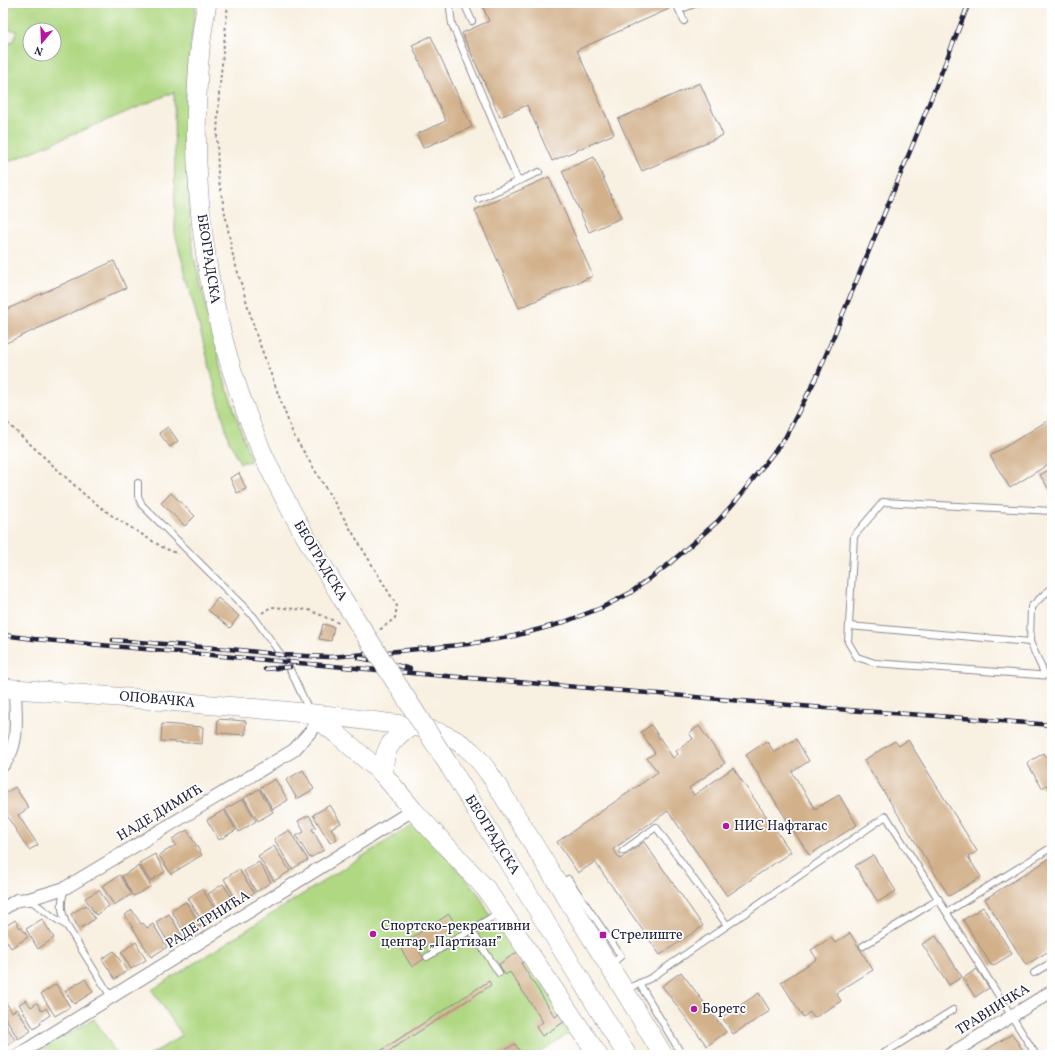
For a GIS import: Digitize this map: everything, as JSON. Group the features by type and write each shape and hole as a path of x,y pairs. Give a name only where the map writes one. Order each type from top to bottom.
{"main road":[{"name":"БЕОГРАДСКА","path":"206,3 199,60 196,108 196,156 201,222 209,275 216,308 236,382 251,424 289,508 306,539 450,767 627,1055"},
{"name":"ОПОВАЧКА","path":"9,688 217,705 315,717 337,716 410,726 441,734 459,742 480,760 609,965 632,987 663,1055"},
{"path":"315,717 337,734 382,774 486,889 598,1055"},
{"path":"382,774 383,761 386,751 399,734 410,726"}],"street":[{"path":"3,765 11,753 15,735 9,688"},
{"name":"НАДЕ ДИМИЋ","path":"3,909 17,900 30,899 65,888 294,750 315,717"},
{"name":"РАДЕ ТРНИЋА","path":"18,1055 413,810"},
{"name":"ТРАВНИЧКА","path":"949,1055 1052,991"}],"lane":[{"path":"451,3 450,10 452,24 518,181"},
{"path":"464,3 472,21"},
{"path":"676,3 684,21"},
{"path":"679,10 697,3"},
{"path":"478,199 539,172"},
{"path":"138,483 138,496 142,505 254,617 287,663 315,717"},
{"path":"1052,511 883,502 854,536 848,642 858,657 875,663 1052,676"},
{"path":"1045,675 1030,642 1031,607 1052,587"},
{"path":"849,626 1030,642"},
{"path":"682,1055 632,987 651,978 886,816 1036,1055"},
{"path":"623,851 656,827 727,926"},
{"path":"947,912 1052,847"},
{"path":"568,878 621,956 609,965"},
{"path":"65,888 61,908 63,917 111,998"},
{"path":"30,899 67,926"},
{"path":"862,946 939,899"},
{"path":"427,957 502,912"},
{"path":"471,930 499,973"},
{"path":"1034,973 1052,962"},
{"path":"881,1055 953,1010"}],"path":[{"path":"228,3 219,94 217,135 218,176 233,256 256,334 293,434 397,606 396,618 381,629 374,629"},
{"path":"3,419 86,496 111,515 162,547 198,562"},
{"path":"254,617 271,607 309,610 346,625"}],"green space":[{"path":"3,3 196,3 186,87 189,205 194,257 224,379 251,461 240,463 229,441 175,233 174,92 3,164 3,41 12,43 17,31 3,28"},
{"name":"Спортско-рекреативни центар „Партизан”","path":"418,821 480,896 494,922 518,946 574,1030 536,1055 150,1055 182,1035 152,990"},
{"path":"94,1019 118,1055 31,1055"}],"building":[{"path":"481,3 666,3 669,9 577,50 614,134 552,161 527,105 500,117 462,33 489,21"},
{"path":"431,36 472,127 423,148 417,134 446,121 412,45"},
{"path":"700,83 723,135 642,171 618,119"},
{"path":"594,157 621,218 589,232 562,171"},
{"path":"549,177 593,276 519,308 475,210"},
{"path":"114,261 126,288 6,343 3,336 3,311"},
{"path":"1052,418 1052,462 1010,488 990,456"},
{"path":"168,427 178,441 170,447 159,433"},
{"path":"1052,468 1052,494 1040,475"},
{"path":"239,473 246,489 237,493 230,478"},
{"path":"171,493 195,516 185,526 161,503"},
{"path":"218,598 239,616 230,628 208,610"},
{"path":"323,624 334,627 331,641 319,639"},
{"path":"218,719 246,721 245,735 217,733"},
{"path":"162,724 203,727 202,744 161,741"},
{"name":"НИС Нафтагас","path":"651,725 673,758 678,754 676,751 693,739 689,733 699,726 725,763 689,788 694,795 733,768 791,852 727,896 668,811 613,849 620,859 644,842 703,926 660,955 595,862 578,873 557,842 658,772 647,758 655,753 641,732"},
{"path":"796,739 809,761 792,772 815,809 839,795 857,825 809,855 746,755 767,741 774,752"},
{"path":"908,740 977,851 968,857 981,877 949,896 864,760 895,741 899,746"},
{"path":"1044,753 1052,766 1052,782 1042,788 1027,763"},
{"path":"303,770 314,789 297,799 286,780"},
{"path":"275,779 288,800 273,809 260,788"},
{"path":"15,787 29,808 18,815 38,845 29,850 3,810 3,795"},
{"path":"259,789 273,812 258,821 244,798"},
{"path":"243,799 256,821 239,832 225,809"},
{"path":"330,805 341,823 331,828 337,839 330,843 313,815"},
{"path":"224,810 236,830 219,840 207,820"},
{"path":"309,815 316,827 312,829 324,850 310,858 296,836 304,832 298,821"},
{"path":"187,830 202,855 171,874 159,855 176,845 172,839"},
{"path":"289,830 308,860 292,869 274,839"},
{"path":"274,846 290,871 274,881 258,856"},
{"path":"3,853 7,854 3,869"},
{"path":"155,854 165,872 150,881 139,863"},
{"path":"873,855 896,891 878,902 855,866"},
{"path":"1052,857 1052,949 1026,965 985,899"},
{"path":"259,862 271,882 256,892 244,871"},
{"path":"139,866 151,886 134,896 132,894 114,905 102,886 120,875 131,893 122,876"},
{"path":"239,869 254,893 238,903 224,879"},
{"path":"223,884 236,904 221,914 208,894"},
{"path":"202,889 219,915 204,924 188,898"},
{"path":"99,890 109,906 96,915 85,898"},
{"path":"186,902 201,926 186,935 171,910"},
{"path":"86,905 95,919 79,929 71,914"},
{"path":"983,907 1012,954 992,966 963,920"},
{"path":"132,910 141,924 143,923 147,928 153,924 167,947 151,957 125,915"},
{"path":"169,914 183,937 170,945 156,922"},
{"path":"449,914 457,927 419,951 424,959 412,967 399,946"},
{"path":"42,919 54,938 38,949 26,929"},
{"path":"15,920 28,937 11,948 3,935 3,928"},
{"path":"850,933 873,970 836,993 841,1001 814,1018 810,1012 803,1017 781,982 817,959 811,950 831,938 835,943"},
{"path":"936,936 962,977 949,985 922,944"},
{"path":"136,942 146,960 131,969 121,952"},
{"path":"114,951 127,971 115,979 102,959"},
{"path":"519,951 525,961 521,963 555,1017 559,1014 564,1022 542,1036 536,1027 543,1022 510,972 505,975 499,964"},
{"path":"977,969 989,988 975,997 963,978"},
{"name":"Боретс","path":"681,972 726,1032 707,1046 662,986"},
{"path":"85,979 93,992 74,1004 65,991"},
{"path":"489,981 491,985 383,1055 374,1055"},
{"path":"56,984 70,1007 55,1016 41,994"},
{"path":"759,993 770,1011 733,1034 722,1017"},
{"path":"3,998 12,1012 17,1009 31,1031 18,1039 3,1014"},
{"path":"26,1000 31,1007 37,1003 42,1011 46,1008 50,1015 40,1022 41,1024 34,1029 19,1004"},
{"path":"6,1025 15,1040 3,1048 3,1027"},
{"path":"1012,1034 1026,1055 978,1055"},
{"path":"515,1044 522,1055 501,1055 500,1053"}],"railway":[{"path":"113,640 240,650 282,655 330,657 469,644 514,636 559,624 601,608 630,593 669,564 718,521 739,497 785,438 818,374 913,144 969,3"},
{"path":"3,635 422,674 861,711 1052,725"},
{"path":"359,658 410,669"},
{"path":"265,669 290,667"}],"place":[{"name":"НИС Нафтагас","path":"726,826"},
{"name":"Спортско-рекреативни центар „Партизан”","path":"373,934"},
{"name":"Стрелиште","path":"603,935"},
{"name":"Боретс","path":"694,1009"}]}
